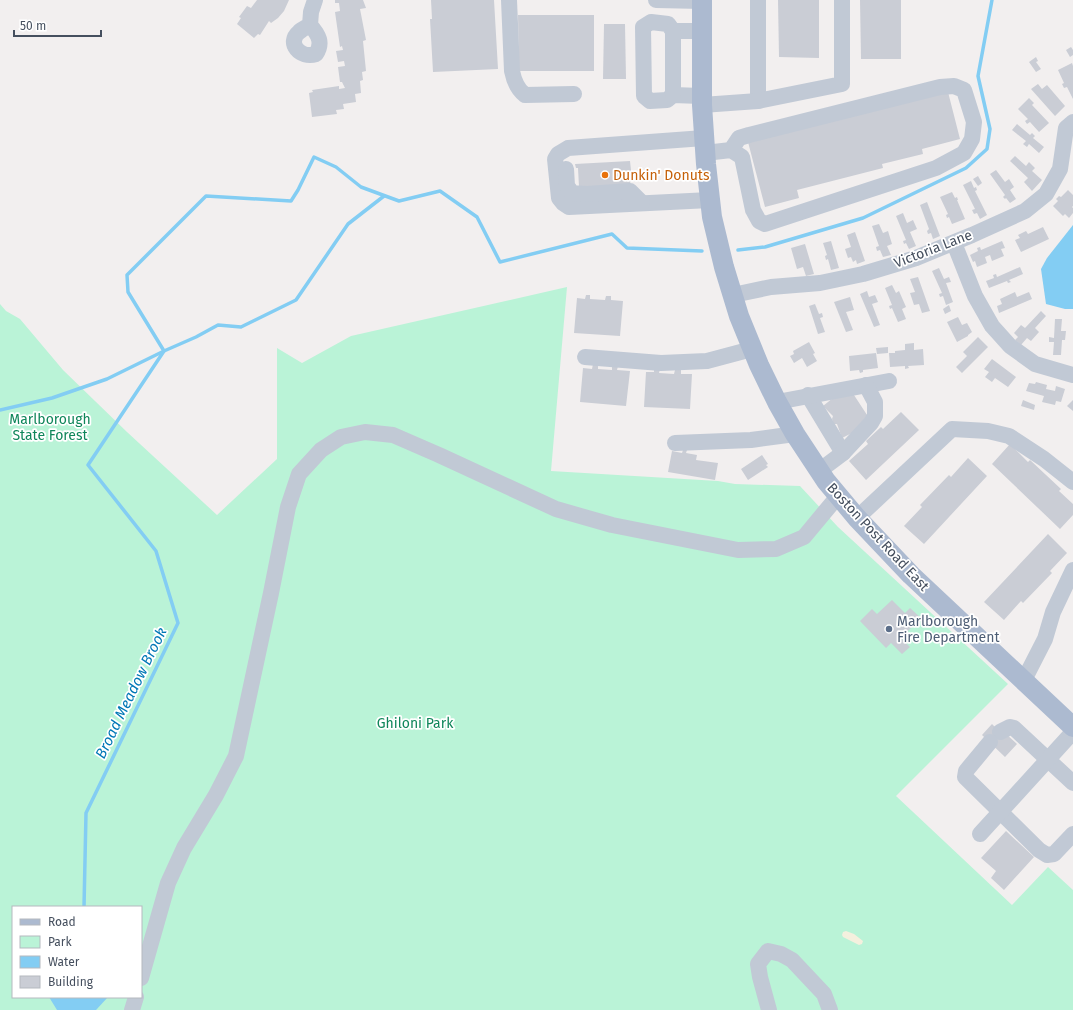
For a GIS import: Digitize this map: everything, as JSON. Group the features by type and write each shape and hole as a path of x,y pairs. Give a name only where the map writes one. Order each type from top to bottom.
{"main road":[{"name":"Boston Post Road East","path":"702,1 701,100 710,200 717,241 732,295 752,349 777,402 795,434 826,481 858,518 911,575 1073,727"}],"street":[{"path":"310,25 311,12 315,0"},
{"path":"509,0 512,70 514,81 520,91 525,95 574,94"},
{"path":"656,0 702,1"},
{"path":"758,0 758,101"},
{"path":"673,95 701,100 758,101 842,84 842,0"},
{"path":"652,22 668,24 674,31 673,95 667,100 650,101 644,96 643,28 652,22"},
{"path":"674,31 701,31"},
{"path":"710,200 569,207 563,203 560,198 555,159 558,154 568,148 672,141 731,150 742,157 752,210 759,221 764,224 936,168 964,153 972,139 974,122 964,90 954,86 940,87 739,138 731,150"},
{"name":"Victoria Lane","path":"732,295 771,288 820,284 863,274 916,258 1025,211 1046,194 1066,171 1066,128 1073,122"},
{"path":"954,242 975,296 992,326 1010,346 1035,364 1073,375"},
{"path":"585,357 661,363 707,361 752,349"},
{"path":"777,402 889,381"},
{"path":"819,470 843,453 871,423 875,416 875,402 866,385"},
{"path":"808,395 843,453"},
{"path":"858,518 952,429 988,431 1010,436 1044,459 1073,482"},
{"path":"142,974 168,883 184,848 216,795 236,756 274,582 288,507 299,474 321,450 341,437 365,432 393,435 556,508 612,525 738,550 776,549 804,537 838,496"},
{"path":"675,443 750,440 795,434"},
{"path":"1024,680 1045,639 1052,612 1073,570"},
{"path":"1073,783 1014,728 1010,727 995,737 966,771 965,777 1039,850 1047,855 1054,854 1073,834"},
{"path":"980,834 1073,732"},
{"path":"769,1010 758,964 768,951 781,954 792,960 824,994 830,1010"},
{"path":"132,1010 136,998"}],"green space":[{"name":"Ghiloni Park","path":"567,287 551,471 718,481 735,484 800,486 838,527 1008,684 896,796 1012,905 1048,867 1073,890 1073,1010 0,1010 0,304 6,311 20,319 63,370 127,432 217,515 277,459 277,348 302,363 351,336"}],"sand":[{"path":"846,931 854,934 863,941 862,944 859,945 843,937 843,932"}],"water":[{"path":"1073,225 1073,309 1065,309 1046,304 1041,269 1047,258"},
{"path":"50,998 107,998 96,1010 57,1010"}],"building":[{"path":"257,0 289,0 284,11 278,18 271,23 269,21 260,35 258,34 254,38 237,24 241,18 239,17 247,6 251,8"},
{"path":"335,0 363,0 366,8 360,9 366,40 363,41 366,71 362,72 363,80 360,81 361,93 355,94 356,102 343,104 344,109 336,110 337,114 312,117 309,93 313,92 312,90 339,86 339,89 345,88 342,82 340,82 338,67 345,66 344,61 338,62 336,51 343,50 342,46 340,47 335,12 340,11 339,3 335,3"},
{"path":"431,0 494,0 498,69 433,72 430,19 432,19"},
{"path":"778,0 819,0 819,58 779,57"},
{"path":"860,0 901,0 901,59 861,59"},
{"path":"518,15 594,15 594,71 519,71"},
{"path":"604,24 625,24 626,79 603,79"},
{"path":"1071,47 1073,50 1073,55 1070,57 1066,50"},
{"path":"1036,57 1038,61 1036,62 1041,69 1036,72 1029,62"},
{"path":"1072,63 1073,99 1067,87 1064,88 1062,84 1064,83 1058,70"},
{"path":"1038,84 1042,89 1047,85 1065,106 1055,116 1031,89"},
{"path":"948,92 960,139 922,149 923,154 882,164 883,168 797,190 799,198 765,207 748,142"},
{"path":"1029,98 1034,103 1032,105 1049,123 1039,132 1030,122 1027,124 1025,121 1028,119 1018,109"},
{"path":"1017,124 1030,135 1032,133 1035,136 1033,138 1044,147 1039,153 1029,144 1027,147 1023,144 1026,141 1012,130"},
{"path":"1015,156 1026,166 1029,162 1035,168 1032,171 1042,180 1032,191 1024,182 1028,178 1010,161"},
{"name":"Dunkin' Donuts","path":"630,161 632,180 630,180 631,189 579,187 578,168 576,168 575,164"},
{"path":"996,170 1005,182 1009,179 1014,187 1010,190 1016,199 1010,203 1003,197 1005,195 990,174"},
{"path":"978,176 982,183 978,186 973,179"},
{"path":"971,181 974,188 976,187 977,190 975,191 987,215 980,219 977,213 974,214 972,210 975,209 963,185"},
{"path":"1068,190 1073,195 1073,213 1069,218 1065,214 1063,216 1053,206 1058,201 1056,199 1059,196 1061,197"},
{"path":"952,192 955,198 957,197 965,219 952,224 949,217 947,218 946,215 948,214 940,197"},
{"path":"927,202 940,236 933,239 931,233 928,234 927,231 929,229 920,205"},
{"path":"903,213 907,223 913,220 917,229 910,232 916,246 909,249 906,243 904,244 903,241 906,240 896,216"},
{"path":"879,224 883,233 888,231 892,244 887,246 891,255 883,257 880,250 877,251 876,247 879,246 872,226"},
{"path":"1043,227 1049,239 1021,252 1015,240 1020,238 1018,235 1026,231 1028,234"},
{"path":"855,232 865,261 857,264 856,260 853,262 851,257 848,258 845,249 851,247 847,235"},
{"path":"831,241 839,268 831,270 828,259 826,260 825,256 827,255 823,243"},
{"path":"1002,241 1005,248 1001,249 1004,256 992,261 990,255 985,257 987,263 977,267 975,261 973,262 970,255 978,251 977,248 980,247 981,250"},
{"path":"805,244 814,274 806,276 803,267 797,269 791,248"},
{"path":"1020,267 1023,274 1009,280 1011,282 1008,283 1007,281 989,288 986,281 994,278 993,275 996,274 997,277"},
{"path":"939,268 944,279 949,277 951,282 946,283 953,302 946,305 943,296 940,297 939,294 942,293 932,271"},
{"path":"918,277 930,311 922,313 919,304 914,305 910,293 915,292 910,279"},
{"path":"892,285 896,293 899,291 906,307 902,309 906,319 898,322 892,308 890,309 889,306 892,305 885,288"},
{"path":"867,291 869,297 875,295 878,302 872,304 880,325 874,327 860,294"},
{"path":"1015,292 1017,297 1029,292 1032,299 999,313 997,306 1002,304 1000,299"},
{"path":"586,295 590,295 590,299 605,300 606,296 611,296 611,300 623,301 620,336 574,333 577,298 585,299"},
{"path":"850,297 854,310 846,312 853,330 846,332 834,302"},
{"path":"815,304 819,314 822,313 823,317 820,318 825,332 818,334 809,306"},
{"path":"949,305 951,311 945,314 943,309"},
{"path":"1041,311 1046,316 1035,328 1039,332 1031,341 1027,338 1021,345 1015,340 1018,337 1014,333 1021,325 1025,328"},
{"path":"958,317 962,325 967,323 972,332 957,342 947,322"},
{"path":"1055,319 1062,319 1061,331 1066,331 1065,340 1062,340 1061,355 1053,355 1054,342 1049,342 1049,337 1054,338"},
{"path":"978,337 988,347 962,373 956,367 967,356 963,352"},
{"path":"809,342 815,353 813,354 817,361 807,367 802,358 794,363 790,356 794,354 793,351"},
{"path":"914,343 914,350 923,349 924,365 908,366 909,368 905,369 905,366 890,367 889,353 905,350 905,344"},
{"path":"888,347 888,353 877,354 876,348"},
{"path":"876,353 878,368 863,370 863,372 860,373 859,370 850,371 849,356"},
{"path":"992,359 1016,377 1008,387 995,378 992,382 985,377 989,372 984,369"},
{"path":"593,364 598,365 598,369 612,370 612,366 618,366 617,370 630,371 626,406 580,402 583,368 592,369"},
{"path":"654,369 660,369 659,373 674,374 675,370 681,370 681,374 692,374 690,409 644,407 646,372 654,372"},
{"path":"1036,382 1047,385 1046,389 1055,391 1056,386 1065,389 1061,402 1056,401 1055,405 1042,402 1044,396 1026,391 1029,383 1035,384"},
{"path":"852,392 869,418 852,433 842,438 837,424 834,424 832,419 833,416 823,406 833,398"},
{"path":"1023,400 1035,405 1034,410 1021,406"},
{"path":"1073,400 1073,411 1067,406"},
{"path":"901,412 919,430 866,480 849,461 868,444 866,441 881,427 883,429"},
{"path":"1010,444 1028,462 1030,460 1061,489 1059,491 1073,504 1073,515 1060,529 992,464"},
{"path":"683,450 687,450 686,453 697,455 696,460 718,463 715,480 668,472 672,451 682,453"},
{"path":"762,455 768,464 766,465 768,467 748,480 741,469"},
{"path":"968,458 987,476 924,544 904,526 922,507 920,505 949,475 951,477"},
{"path":"1048,534 1067,553 1050,571 1052,573 1023,603 1021,601 1004,620 984,602"},
{"name":"Marlborough Fire Department","path":"892,600 905,613 910,608 921,618 901,638 910,647 902,654 891,643 886,648 860,621 872,609 877,614"},
{"path":"992,724 1003,735 1005,733 1017,744 1005,757 982,735"},
{"path":"1006,831 1034,857 1004,890 991,878 996,871 981,858"}],"waterway":[{"name":"Broad Meadow Brook","path":"738,250 765,247 863,218 966,168 987,149 990,129 978,76 992,0"},
{"name":"Broad Meadow Brook","path":"84,906 86,813 178,623 156,551 88,465 164,351 128,292 127,275 206,196 291,201 314,157 336,167 361,187 399,201 440,191 477,217 500,262 612,234 627,248 702,251"},
{"path":"0,410 52,398 107,379 218,325 241,327 296,300 348,224 384,196"}],"place":[{"name":"Dunkin' Donuts","path":"605,175"},
{"name":"Marlborough Fire Department","path":"889,629"}],"park label":[{"name":"Marlborough State Forest","path":"50,428"}]}
